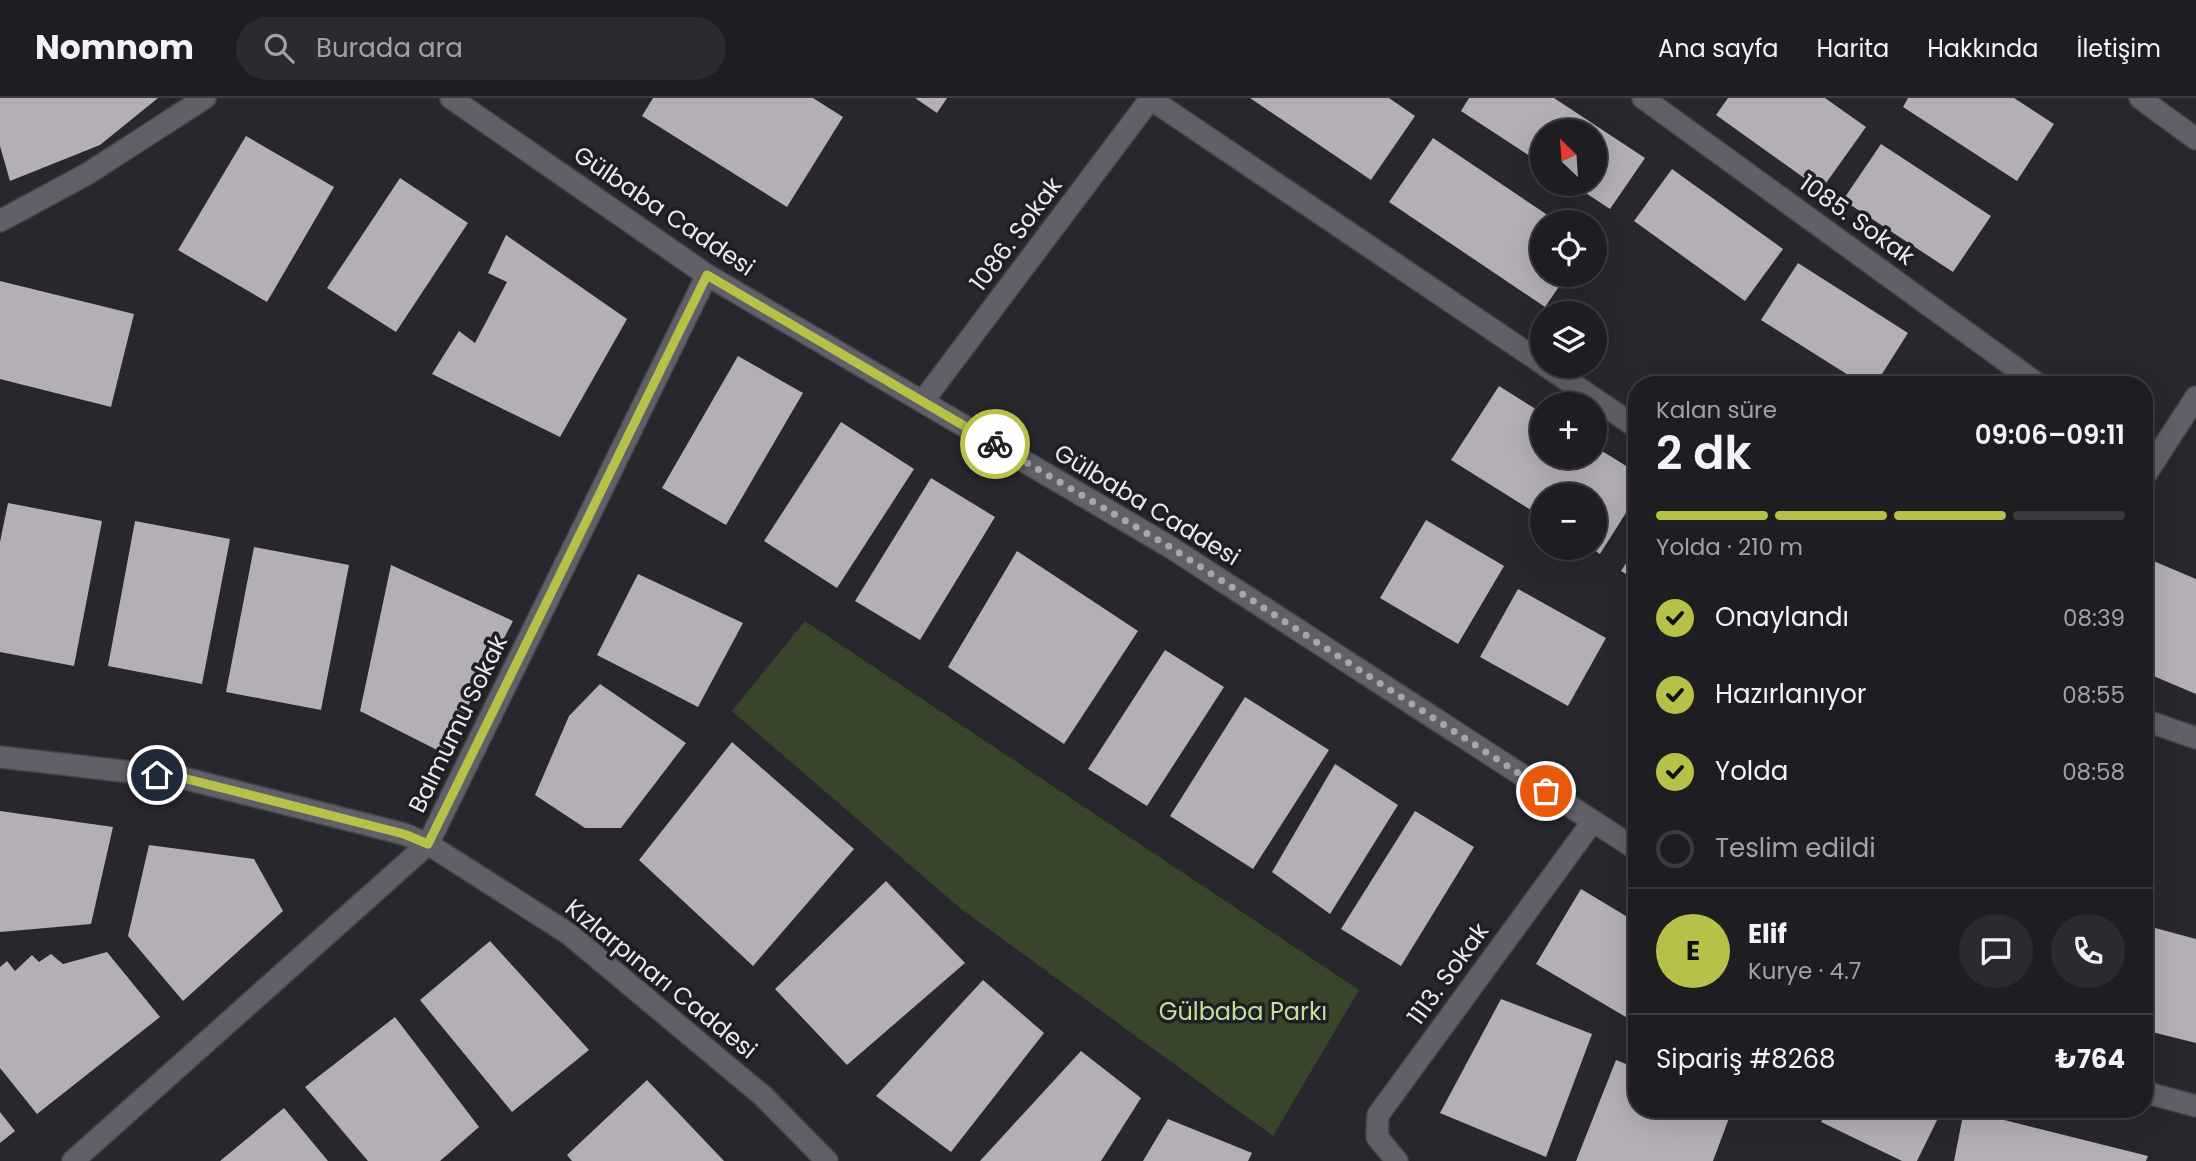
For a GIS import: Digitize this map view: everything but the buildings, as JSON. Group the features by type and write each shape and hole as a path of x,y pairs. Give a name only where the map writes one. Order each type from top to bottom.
{"street":[{"path":"0,221 87,174 205,98"},
{"name":"Gülbaba Caddesi","path":"451,98 707,275 1170,547 1628,844"},
{"path":"1150,98 1530,355"},
{"name":"1086. Sokak","path":"923,401 1150,98"},
{"name":"1085. Sokak","path":"1643,98 2027,376"},
{"path":"2140,98 2196,139"},
{"name":"Balmumu Sokak","path":"73,1161 428,844 707,275"},
{"path":"1564,378 1628,422"},
{"path":"2153,459 2194,405"},
{"path":"2153,723 2196,738"},
{"name":"Kızlarpınarı Caddesi","path":"0,757 183,778 404,834 428,844 569,934 763,1096 827,1161"},
{"name":"1113. Sokak","path":"1397,1161 1377,1138 1378,1115 1592,821"},
{"path":"2153,1094 2196,1106"}],"green space":[{"name":"Gülbaba Parkı","path":"805,621 1359,990 1273,1136 960,908 732,711"}],"way so far":[{"path":"995,444 1170,547 1546,791"}],"route":[{"path":"157,775 183,778 404,834 428,844 707,275 995,444"}]}
